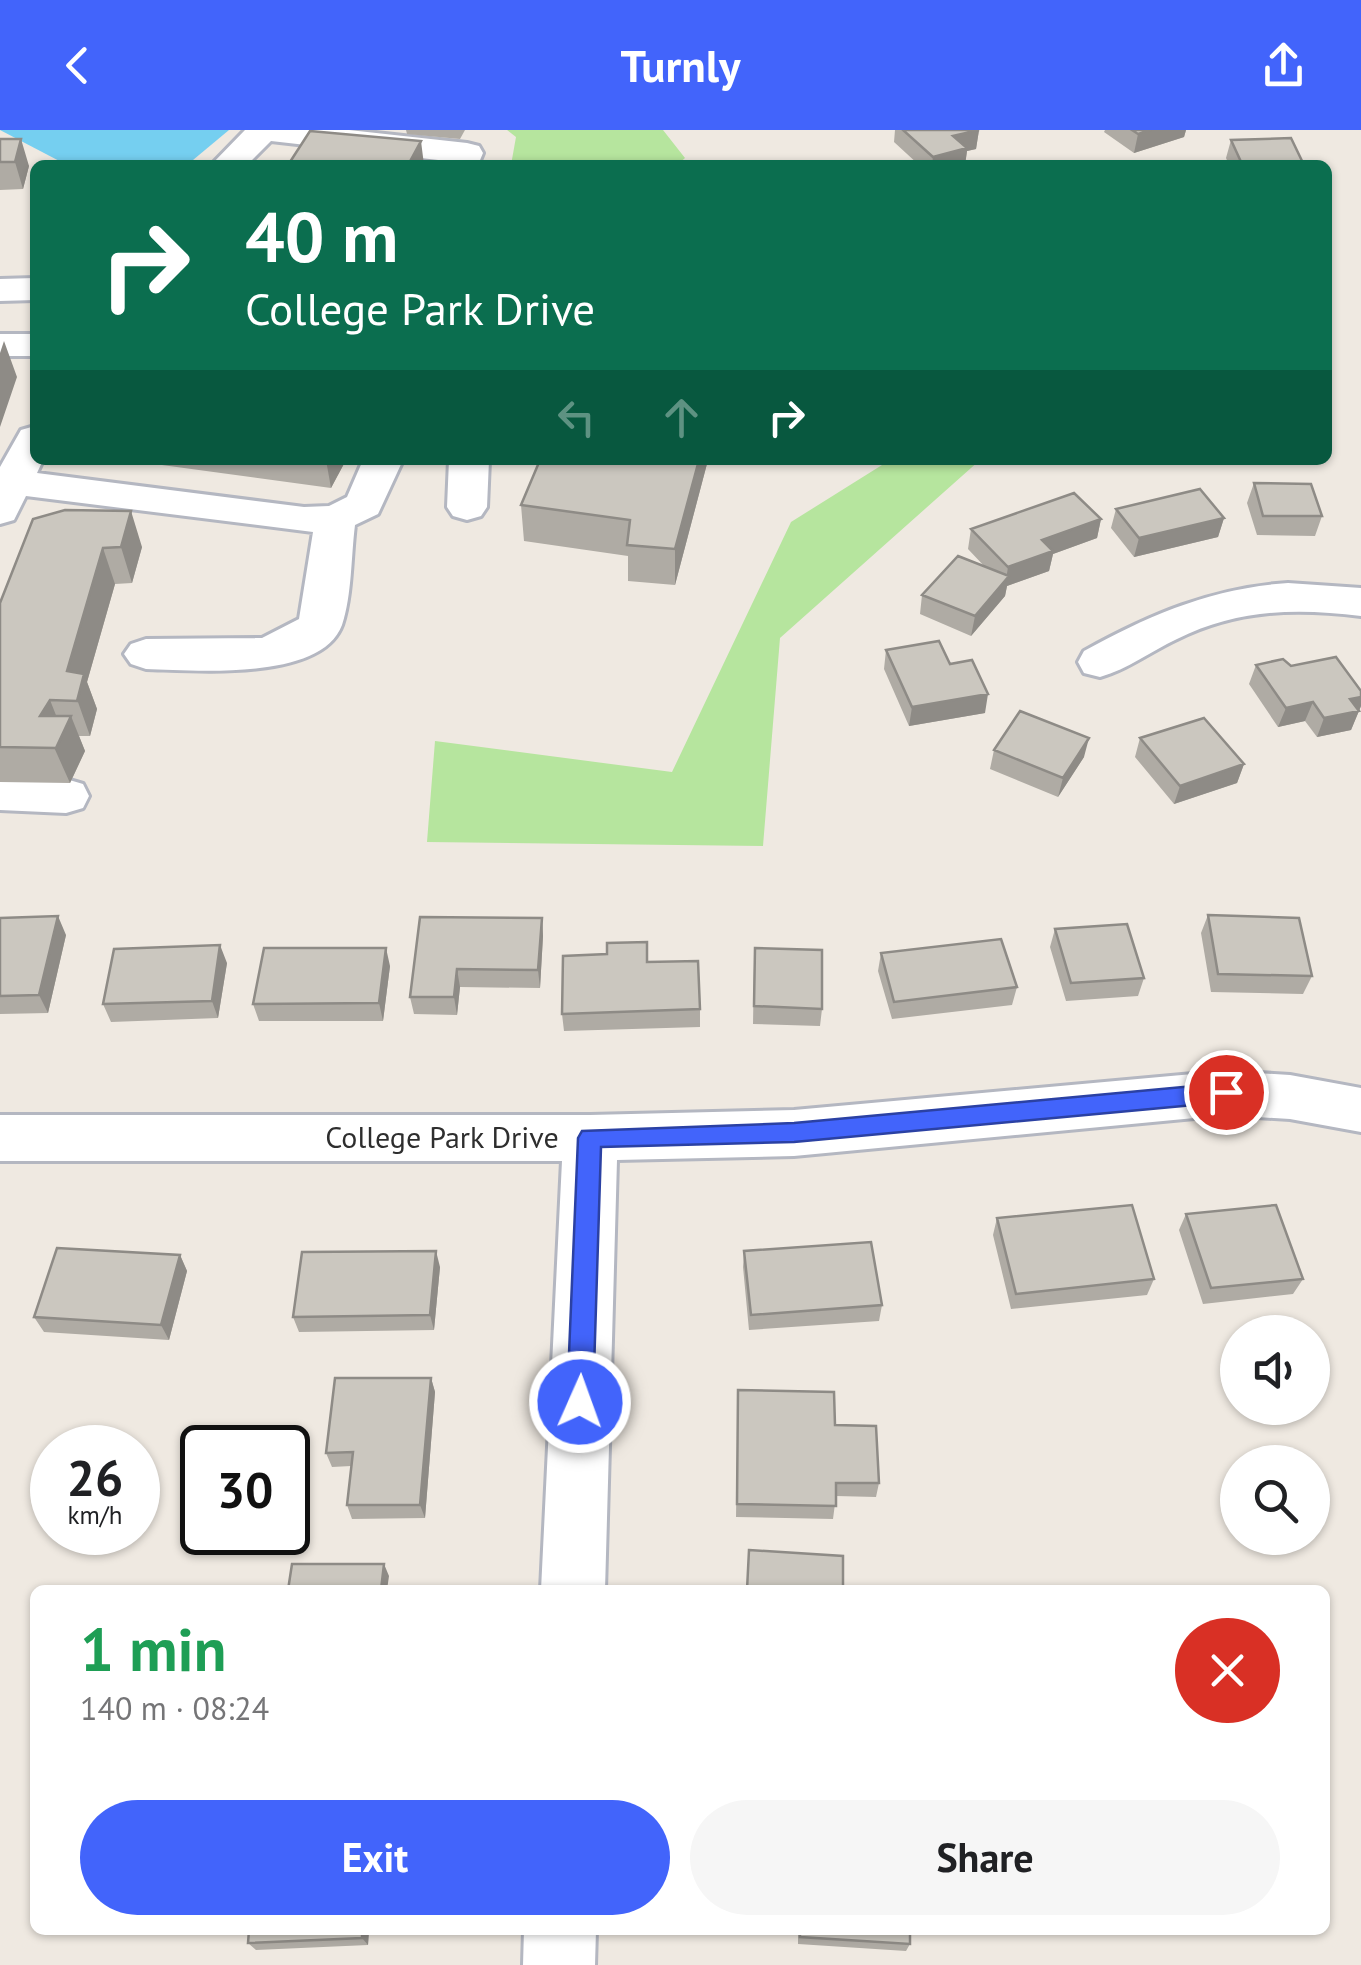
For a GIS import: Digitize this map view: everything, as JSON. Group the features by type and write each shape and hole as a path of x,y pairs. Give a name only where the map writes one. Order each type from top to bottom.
{"street":[{"path":"233,160 262,130 467,154 464,160"},
{"path":"0,290 30,290"},
{"path":"0,346 30,345"},
{"path":"30,447 4,492 304,520 336,518 364,505 382,465"},
{"path":"467,507 469,465"},
{"path":"146,654 272,654 310,637 320,625 336,518"},
{"path":"1100,662 1161,625 1228,602 1307,596 1361,602"},
{"path":"0,793 66,796"},
{"name":"College Park Drive","path":"0,1138 590,1138 794,1132 1226,1092 1290,1097 1361,1110"},
{"path":"573,1585 590,1138"},
{"path":"559,1965 560,1935"}],"green space":[{"path":"507,130 663,130 685,158 512,160 516,137"},
{"path":"882,465 974,465 780,638 763,846 427,842 435,741 672,772 791,522"}],"water":[{"path":"0,130 229,130 193,160 57,160"}],"building":[{"path":"903,130 979,130 953,136 967,148 933,157"},
{"path":"310,131 421,141 411,160 291,160"},
{"path":"1291,138 1302,160 1240,160 1231,140"},
{"path":"0,139 21,139 15,162 0,162"},
{"path":"538,465 698,465 675,549 627,545 630,520 521,505"},
{"path":"1254,483 1311,484 1322,516 1263,516"},
{"path":"1200,489 1224,518 1139,538 1116,509"},
{"path":"1074,493 1101,519 1042,540 1053,551 1008,567 971,529"},
{"path":"65,510 131,511 121,547 103,548 67,671 84,674 77,701 50,700 40,716 71,716 56,748 0,747 0,603 33,519"},
{"path":"958,556 1009,576 975,616 922,595"},
{"path":"939,641 950,664 972,660 988,694 912,707 886,650"},
{"path":"1336,657 1361,691 1361,697 1350,699 1359,711 1324,718 1313,702 1286,708 1256,665 1283,659 1291,666"},
{"path":"1020,711 1089,738 1063,778 994,750"},
{"path":"1204,718 1244,764 1180,786 1140,738"},
{"path":"1208,915 1299,918 1312,976 1218,974"},
{"path":"58,916 39,995 0,996 0,918"},
{"path":"420,917 542,918 538,970 457,969 454,997 410,997"},
{"path":"1127,924 1144,978 1071,983 1055,929"},
{"path":"1001,939 1017,987 894,1002 881,953"},
{"path":"647,942 647,962 698,961 700,1009 562,1014 563,956 607,954 607,943"},
{"path":"220,945 212,1001 103,1004 114,949"},
{"path":"264,948 386,948 379,1003 253,1004"},
{"path":"755,948 822,950 822,1009 754,1006"},
{"path":"1132,1205 1154,1279 1016,1294 997,1218"},
{"path":"1276,1205 1303,1279 1211,1288 1186,1214"},
{"path":"871,1242 882,1305 751,1315 744,1251"},
{"path":"57,1248 180,1255 161,1325 34,1317"},
{"path":"436,1251 430,1315 293,1317 302,1252"},
{"path":"335,1378 431,1378 420,1505 347,1505 353,1452 326,1453"},
{"path":"738,1390 834,1392 835,1425 876,1426 879,1483 836,1483 836,1506 737,1504"},
{"path":"749,1550 843,1556 843,1585 747,1585"},
{"path":"292,1564 384,1564 382,1585 289,1585"},
{"path":"249,1935 362,1935 362,1938 248,1943"},
{"path":"910,1935 910,1944 800,1937"}],"route":[{"path":"580,1402 590,1138 794,1132 1226,1092"}]}
